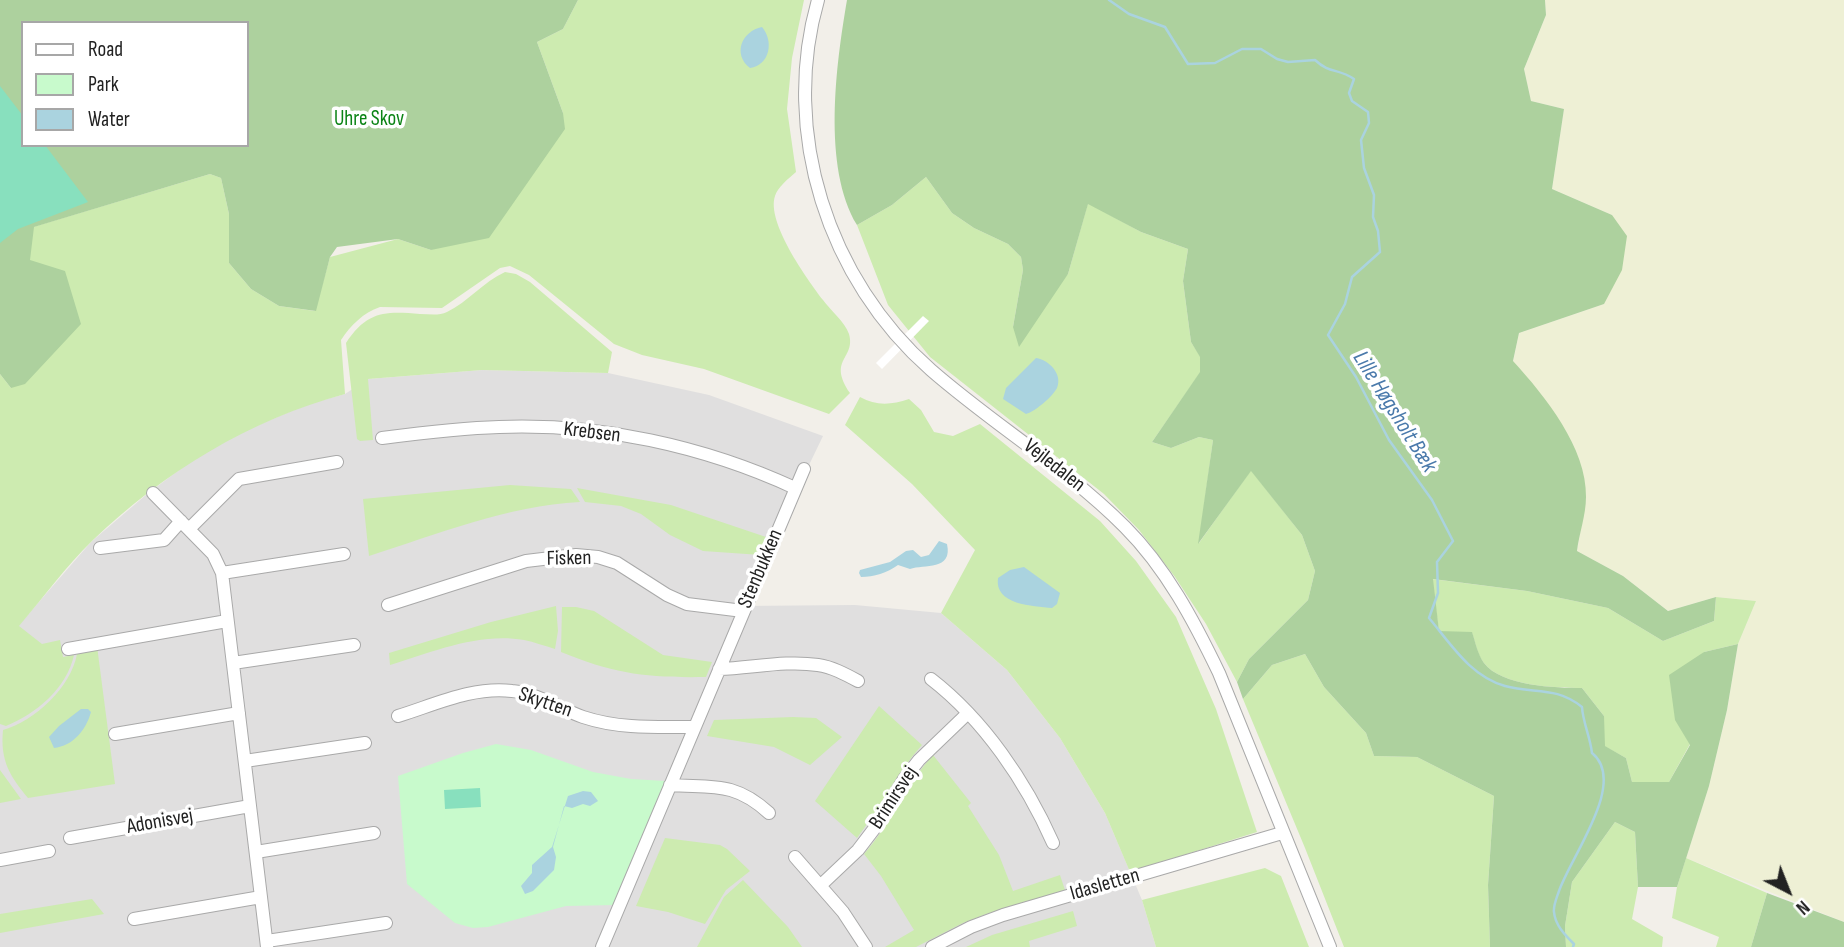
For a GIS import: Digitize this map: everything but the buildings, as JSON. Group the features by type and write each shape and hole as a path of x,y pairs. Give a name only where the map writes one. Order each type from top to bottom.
{"street":[{"name":"Vejledalen","path":"818,0 806,61 807,133 813,174 845,262 883,319 922,361 957,392 1093,496 1127,529 1155,562 1200,633 1219,673 1329,947"},
{"name":"Krebsen","path":"382,438 501,427 576,429 666,443 721,459 795,488"},
{"path":"100,548 164,540 239,480 337,462"},
{"name":"Stenbukken","path":"602,947 804,469"},
{"path":"153,493 213,554 222,573 267,944 386,923"},
{"path":"222,573 344,554"},
{"name":"Fisken","path":"388,605 526,561 576,555 598,557 617,563 667,596 687,604 743,611"},
{"path":"68,649 228,621"},
{"path":"233,663 354,645"},
{"path":"719,669 796,663 836,669 858,681"},
{"path":"931,679 968,713 1013,772 1053,843"},
{"name":"Skytten","path":"398,716 473,692 514,691 583,717 610,724 694,727"},
{"path":"116,734 239,713"},
{"name":"Brimirsvej","path":"821,885 858,850 874,830 904,779 919,760 968,713"},
{"path":"245,761 365,743"},
{"path":"670,785 716,785 751,799 769,813"},
{"name":"Adonisvej","path":"70,838 250,806"},
{"path":"256,852 374,833"},
{"name":"Idasletten","path":"932,947 971,927 1003,915 1282,834"},
{"path":"0,860 49,851"},
{"path":"795,858 821,885 866,947"},
{"path":"134,919 261,897"}],"shaded area":[{"path":"482,370 608,373 709,395 823,436 741,606 855,605 941,613 1007,670 1060,738 1105,813 1142,900 1156,947 0,947 0,632 18,626 91,542 147,494 191,461 240,433 305,405 345,394 368,379"}],"green space":[{"name":"Uhre Skov","path":"0,0 578,0 563,29 537,42 563,113 565,129 489,238 431,250 398,239 337,247 330,257 316,311 279,306 251,289 229,263 229,214 221,178 210,174 34,227 30,260 65,271 81,324 25,384 11,388 0,374"},
{"path":"578,0 804,0 792,58 787,109 796,172 778,190 774,207 782,235 798,265 849,334 849,349 841,366 841,373 850,393 829,414 704,369 642,355 614,344 529,275 510,266 500,268 442,308 380,307 358,320 341,340 345,394 275,418 210,451 148,493 73,561 19,626 42,644 60,640 63,657 74,655 70,667 57,689 39,707 6,726 0,724 0,374 11,388 33,227 210,174 221,178 229,214 229,263 251,289 279,306 315,311 330,257 398,239 431,250 563,113 537,42 563,29"},
{"path":"847,0 1545,0 1546,15 1524,69 1531,101 1564,109 1552,189 1612,215 1627,236 1622,270 1604,304 1519,333 1513,361 1550,406 1580,460 1586,497 1577,551 1623,576 1668,611 1716,597 1714,621 1663,641 1608,608 1527,591 1433,579 1439,631 1472,632 1484,663 1503,677 1530,684 1582,688 1604,716 1605,746 1626,758 1632,782 1669,782 1690,745 1675,720 1669,675 1704,652 1738,644 1727,710 1709,786 1677,887 1638,887 1635,832 1615,822 1572,882 1565,926 1566,947 1490,947 1488,885 1494,796 1417,757 1374,756 1366,733 1324,687 1305,654 1272,665 1243,699 1237,682 1249,659 1308,600 1315,571 1302,535 1251,471 1198,544 1213,440 1199,437 1171,448 1152,442 1200,372 1200,357 1191,342 1183,281 1188,249 1141,232 1088,204 1068,274 1019,347 1013,327 1023,270 1021,257 1008,244 974,228 952,213 926,177 892,205 857,225 846,201 839,174 836,145 836,84"},
{"path":"1545,0 1844,0 1844,922 1686,858 1709,786 1727,710 1738,644 1756,601 1716,597 1668,611 1623,576 1577,551 1586,498 1513,362 1519,333 1604,304 1612,215 1552,189 1564,109 1531,101 1524,69 1546,15"},
{"path":"0,86 21,113 21,147 47,147 88,202 18,229 0,243"},
{"path":"926,177 952,213 974,228 1008,244 1021,257 1023,270 1013,327 1068,274 1088,203 1141,232 1188,249 1183,281 1191,342 1200,356 1200,373 1152,442 1171,448 1199,437 1213,440 1199,543 1251,470 1302,535 1315,571 1308,600 1249,659 1237,682 1206,624 1139,530 1104,494 930,357 888,305 857,225 892,205"},
{"path":"505,272 516,274 530,282 612,352 608,373 482,370 368,379 373,440 357,439 346,343 354,332 369,319 387,313 444,313"},
{"path":"860,397 884,404 909,399 921,410 934,432 953,436 980,424 1100,521 1136,561 1176,617 1216,709 1257,832 1130,872 1105,813 1060,738 1007,670 941,613 975,550 912,484 845,425"},
{"path":"510,485 571,489 580,502 499,515 369,556 363,499"},
{"path":"577,488 671,505 769,538 761,555 703,551 670,535 641,514 621,506 585,502"},
{"path":"1432,579 1527,591 1608,608 1663,641 1714,621 1716,597 1756,601 1738,644 1704,652 1676,720 1690,744 1669,782 1632,782 1626,758 1604,746 1604,716 1582,688 1530,684 1503,677 1492,671 1482,660 1472,633 1439,632"},
{"path":"556,606 558,631 555,649 524,640 490,639 439,649 390,665 389,653 491,622"},
{"path":"562,607 594,611 663,655 712,662 706,677 666,677 632,673 561,652"},
{"path":"97,646 115,784 28,798 16,782 5,759 3,730 39,711 67,679 77,654 80,653 79,649"},
{"path":"1305,654 1324,687 1366,733 1374,756 1417,757 1494,796 1488,885 1490,947 1344,947 1243,699 1272,665"},
{"path":"879,706 922,745 857,838 815,801"},
{"path":"816,718 842,737 810,765 774,747 707,736 714,720"},
{"path":"496,744 531,750 593,772 631,779 666,781 615,905 566,906 488,927 473,928 455,923 407,884 398,776"},
{"path":"933,755 971,803 968,806 999,855 1013,891 1060,875 1065,890 986,914 916,947 885,947 914,930 881,876 864,854"},
{"path":"0,770 21,799 0,803"},
{"path":"480,788 481,807 445,809 444,790"},
{"path":"1615,822 1635,832 1638,887 1632,919 1663,937 1662,947 1566,947 1565,926 1572,882"},
{"path":"665,838 720,845 750,871 726,890 705,924 668,912 636,906"},
{"path":"1686,858 1767,893 1751,947 1716,947 1719,937 1672,918 1677,887"},
{"path":"1265,868 1281,876 1309,947 1156,947 1142,900"},
{"path":"743,880 788,927 802,947 697,947 724,897"},
{"path":"1767,893 1844,922 1844,947 1751,947"},
{"path":"92,899 104,914 0,933 0,914"},
{"path":"1073,911 1077,926 1029,941 1030,947 966,947 992,935"}],"water":[{"path":"762,27 768,39 768,52 762,62 750,68 741,56 742,44 749,33"},
{"path":"1036,358 1054,368 1058,383 1048,399 1026,414 1003,399 1006,388"},
{"path":"939,541 947,544 948,553 946,559 936,565 910,569 898,565 866,577 861,577 859,573 860,570 890,562 906,551 913,550 921,557 929,555"},
{"path":"1024,567 1060,593 1057,604 1052,608 1016,602 1002,594 998,587 998,578 1010,570"},
{"path":"81,709 91,712 82,731 67,744 54,748 49,737"},
{"path":"583,791 591,792 598,801 590,806 565,806 568,796"},
{"path":"559,825 553,847 556,857 554,870 533,891 525,894 521,886 532,873 532,865 552,847"}],"pier":[{"path":"923,316 929,321 882,369 876,363"}],"waterway":[{"name":"Lille Høgsholt Bæk","path":"1109,0 1129,14 1165,27 1188,64 1215,63 1242,49 1261,49 1288,62 1315,60 1354,79 1349,93 1352,101 1368,112 1369,123 1361,140 1364,168 1374,195 1373,217 1378,231 1380,252 1352,277 1345,304 1328,335 1356,377 1389,440 1432,500 1453,541 1437,562 1438,593 1429,618 1462,658 1481,675 1505,686 1554,693 1582,707 1592,753 1601,766 1604,782 1594,820 1565,876 1554,907 1556,921 1574,944 1573,947"}]}
